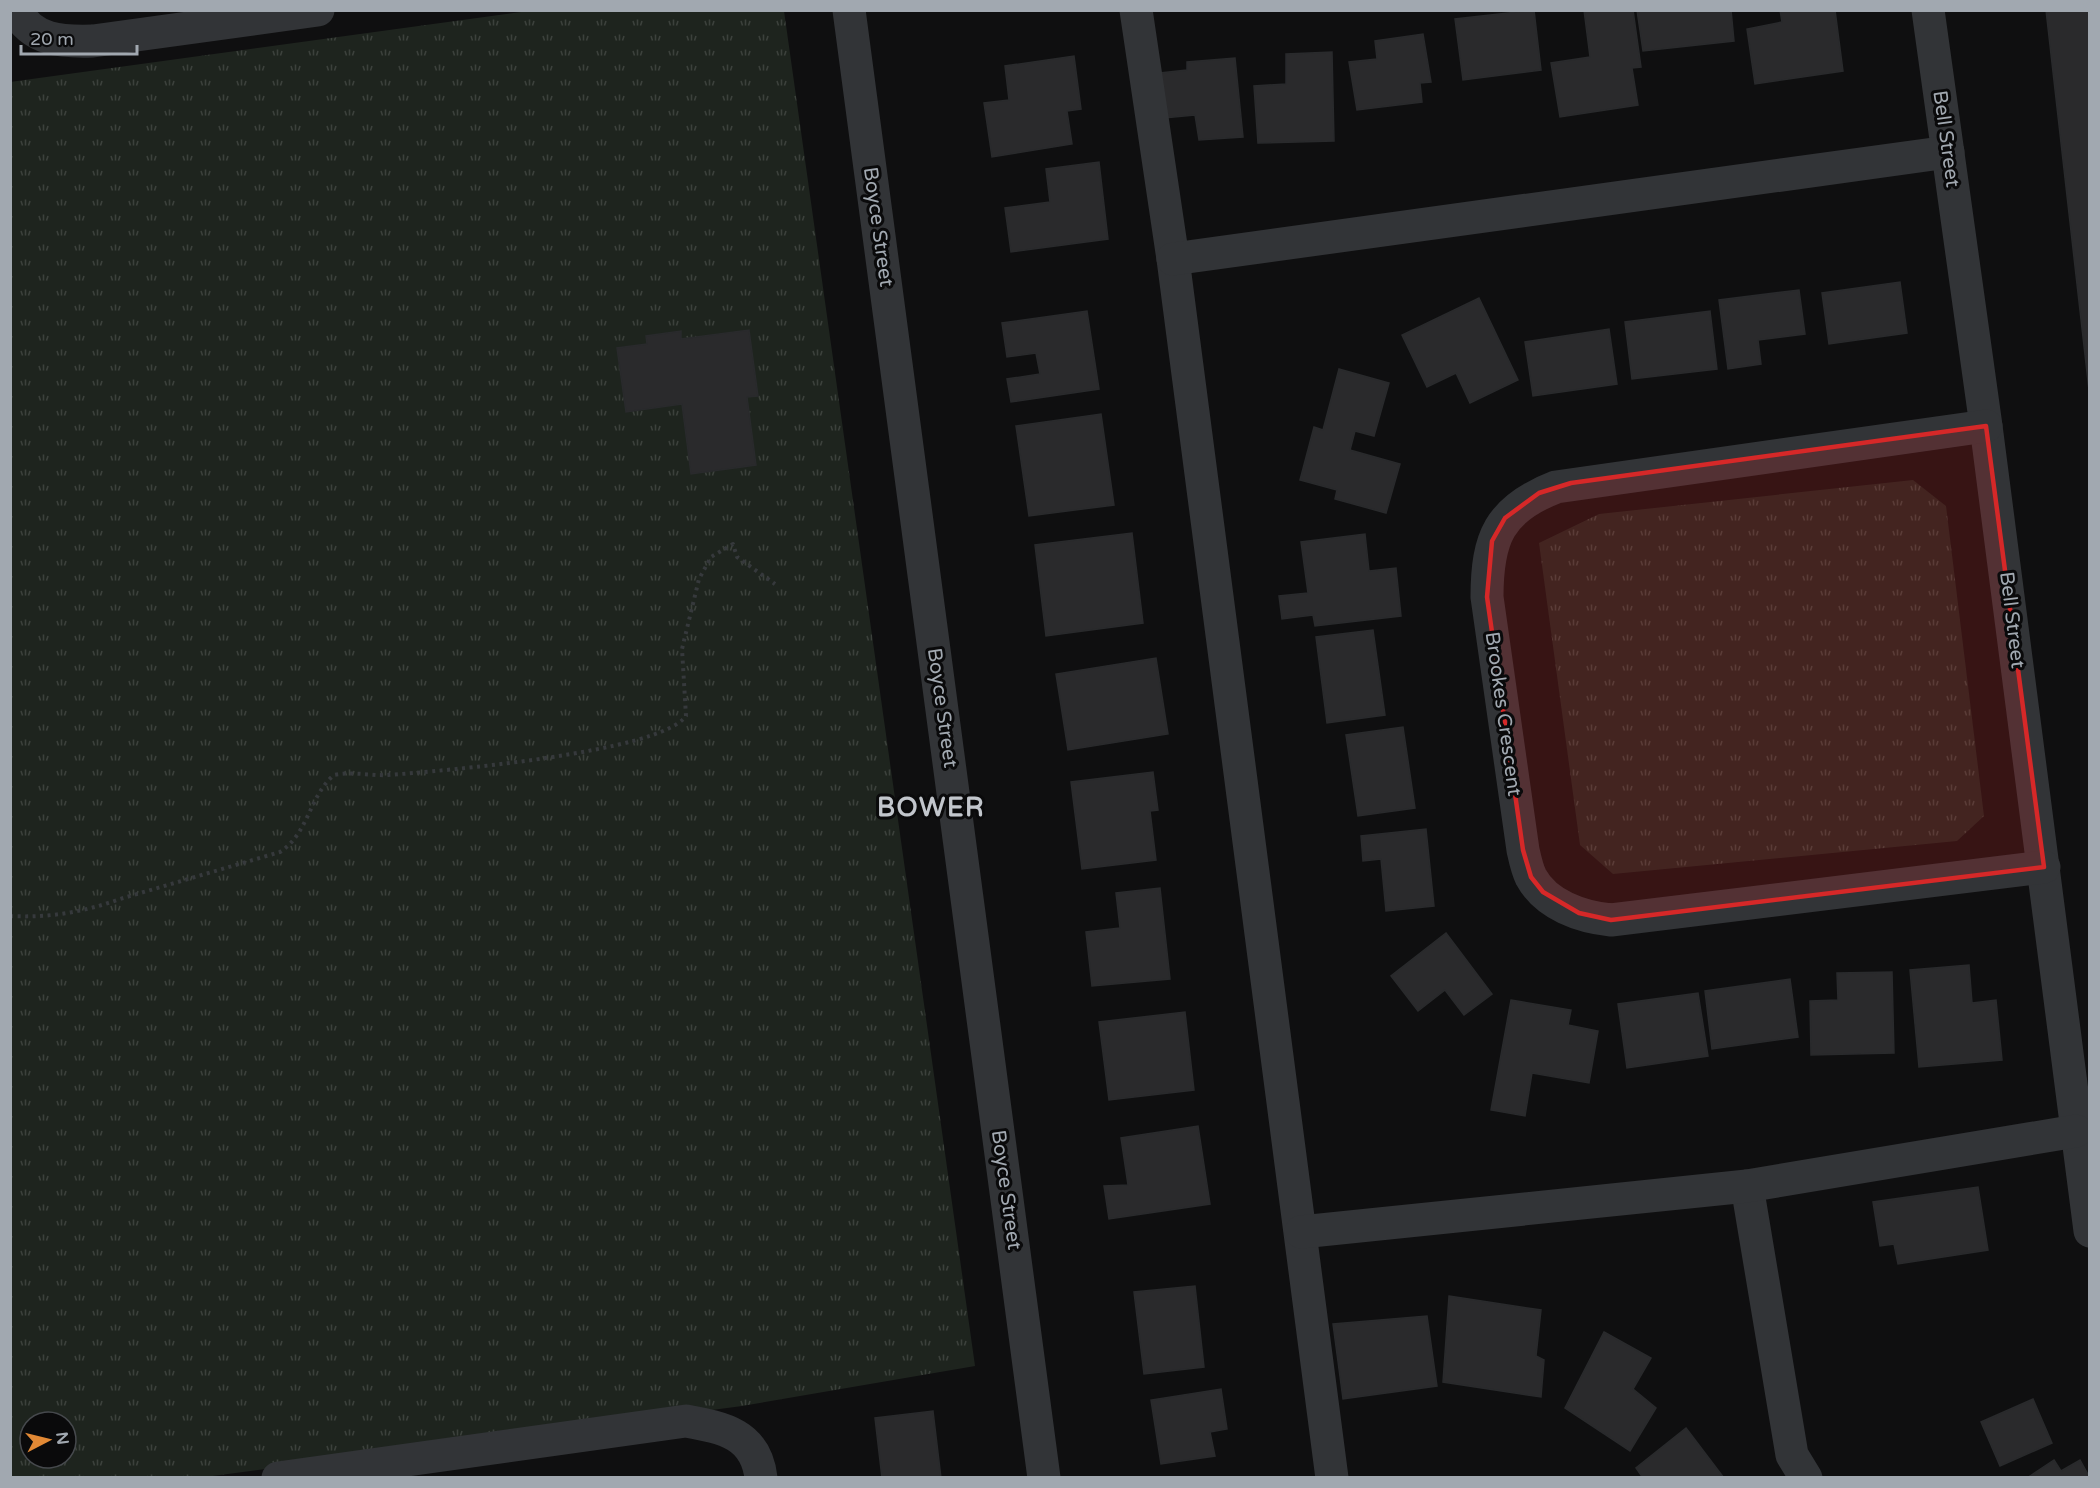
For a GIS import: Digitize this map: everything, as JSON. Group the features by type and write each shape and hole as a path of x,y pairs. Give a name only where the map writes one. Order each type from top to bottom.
{"street":[{"path":"16,10 22,22 38,35 62,42 93,41 318,10"},
{"path":"1136,10 1173,259 1332,1478"},
{"name":"Bell Street","path":"1928,10 1986,426 2090,1231"},
{"name":"Boyce Street","path":"852,11 1044,1478"},
{"path":"1173,259 1948,152"},
{"name":"Brookes Crescent","path":"1986,426 1556,487 1521,504 1505,518 1492,541 1487,567 1487,597 1522,850 1531,877 1543,892 1561,906 1595,918 1611,920 2044,867"},
{"path":"1301,1232 1747,1186 2076,1131"},
{"path":"1747,1186 1792,1455 1806,1478"},
{"path":"278,1478 687,1421 718,1427 744,1439 759,1464 761,1478"}],"path":[{"path":"10,916 44,916 94,908 120,898 280,852 293,844 299,836 319,793 334,775 354,771 386,775 576,754 647,738 676,727 686,716 682,650 699,579 707,562 711,557 733,544 737,557 776,584"}],"highlighted area":[{"path":"1986,426 2044,867 1611,920 1579,913 1543,892 1531,877 1523,850 1487,597 1492,541 1505,518 1539,493 1571,483"}],"green space":[{"path":"529,11 784,11 975,1366 742,1406 205,1477 11,1477 10,82"},
{"path":"1913,480 1946,506 1984,816 1957,841 1613,874 1580,845 1539,543 1599,514"}],"building":[{"path":"1534,10 1541,70 1463,80 1455,19"},
{"path":"1584,10 1633,10 1641,67 1632,68 1638,105 1560,117 1551,63 1590,57"},
{"path":"1637,10 1731,10 1734,41 1643,51"},
{"path":"1780,10 1835,10 1843,71 1755,84 1747,29 1782,22"},
{"path":"2046,10 2090,10 2090,399"},
{"path":"1423,34 1431,82 1420,83 1422,102 1357,110 1349,62 1377,59 1375,41"},
{"path":"1332,52 1334,141 1258,143 1254,86 1286,84 1286,54"},
{"path":"1074,56 1081,109 1067,111 1072,144 992,157 984,103 1009,100 1005,66"},
{"path":"1235,58 1243,137 1199,140 1195,115 1164,118 1160,73 1187,70 1187,62"},
{"path":"1099,162 1108,239 1011,252 1005,208 1050,202 1046,169"},
{"path":"1900,282 1907,333 1829,344 1822,293"},
{"path":"1799,290 1805,334 1758,340 1761,364 1728,369 1719,300"},
{"path":"1479,298 1518,380 1470,403 1456,373 1427,387 1402,335"},
{"path":"1087,311 1099,389 1011,402 1007,379 1040,374 1036,353 1007,357 1002,323"},
{"path":"1710,311 1717,369 1632,379 1625,322"},
{"path":"1609,329 1617,384 1533,396 1525,342"},
{"path":"749,330 758,396 747,397 756,465 691,474 682,404 626,412 617,348 647,344 646,336 681,331 681,339"},
{"path":"1339,369 1389,383 1374,436 1355,431 1350,450 1400,464 1386,513 1335,499 1337,490 1300,480 1314,427 1323,430"},
{"path":"1101,414 1114,505 1029,516 1016,426"},
{"path":"1132,533 1143,623 1046,636 1035,545"},
{"path":"1365,534 1369,571 1396,568 1401,616 1315,626 1313,615 1282,619 1279,596 1308,593 1301,542"},
{"path":"1373,630 1385,715 1327,723 1316,637"},
{"path":"1156,658 1168,734 1068,750 1056,674"},
{"path":"1403,727 1415,808 1358,816 1346,735"},
{"path":"1153,772 1158,810 1150,811 1156,860 1082,869 1071,782"},
{"path":"1426,829 1434,906 1386,911 1381,859 1363,861 1361,836"},
{"path":"1160,888 1170,979 1092,986 1086,932 1120,928 1116,893"},
{"path":"1446,933 1492,994 1464,1015 1445,990 1418,1011 1391,976"},
{"path":"1969,965 1972,1003 1996,1000 2002,1060 1919,1067 1910,970"},
{"path":"1892,972 1894,1053 1811,1055 1810,1001 1838,1000 1837,973"},
{"path":"1790,979 1798,1037 1712,1049 1705,991"},
{"path":"1698,993 1708,1056 1627,1068 1618,1004"},
{"path":"1511,1000 1571,1010 1568,1025 1598,1031 1589,1083 1532,1073 1525,1116 1491,1110"},
{"path":"1185,1012 1194,1090 1109,1100 1099,1022"},
{"path":"1198,1126 1210,1204 1109,1219 1104,1186 1128,1185 1121,1138"},
{"path":"1978,1187 1988,1250 1898,1264 1894,1244 1880,1246 1873,1202"},
{"path":"1195,1286 1204,1367 1144,1374 1134,1292"},
{"path":"1449,1296 1541,1310 1536,1356 1544,1360 1541,1397 1443,1382"},
{"path":"1427,1316 1437,1386 1343,1399 1333,1324"},
{"path":"1604,1332 1651,1358 1633,1389 1656,1408 1630,1451 1565,1408"},
{"path":"1221,1389 1227,1429 1210,1432 1215,1456 1161,1464 1151,1400"},
{"path":"2033,1399 2052,1443 2000,1466 1981,1422"},
{"path":"933,1411 941,1478 882,1478 875,1418"},
{"path":"1686,1428 1724,1478 1643,1478 1636,1468"},
{"path":"2054,1460 2061,1471 2080,1460 2090,1478 2027,1478"}],"district":[{"name":"BOWER","path":"931,807"}]}
